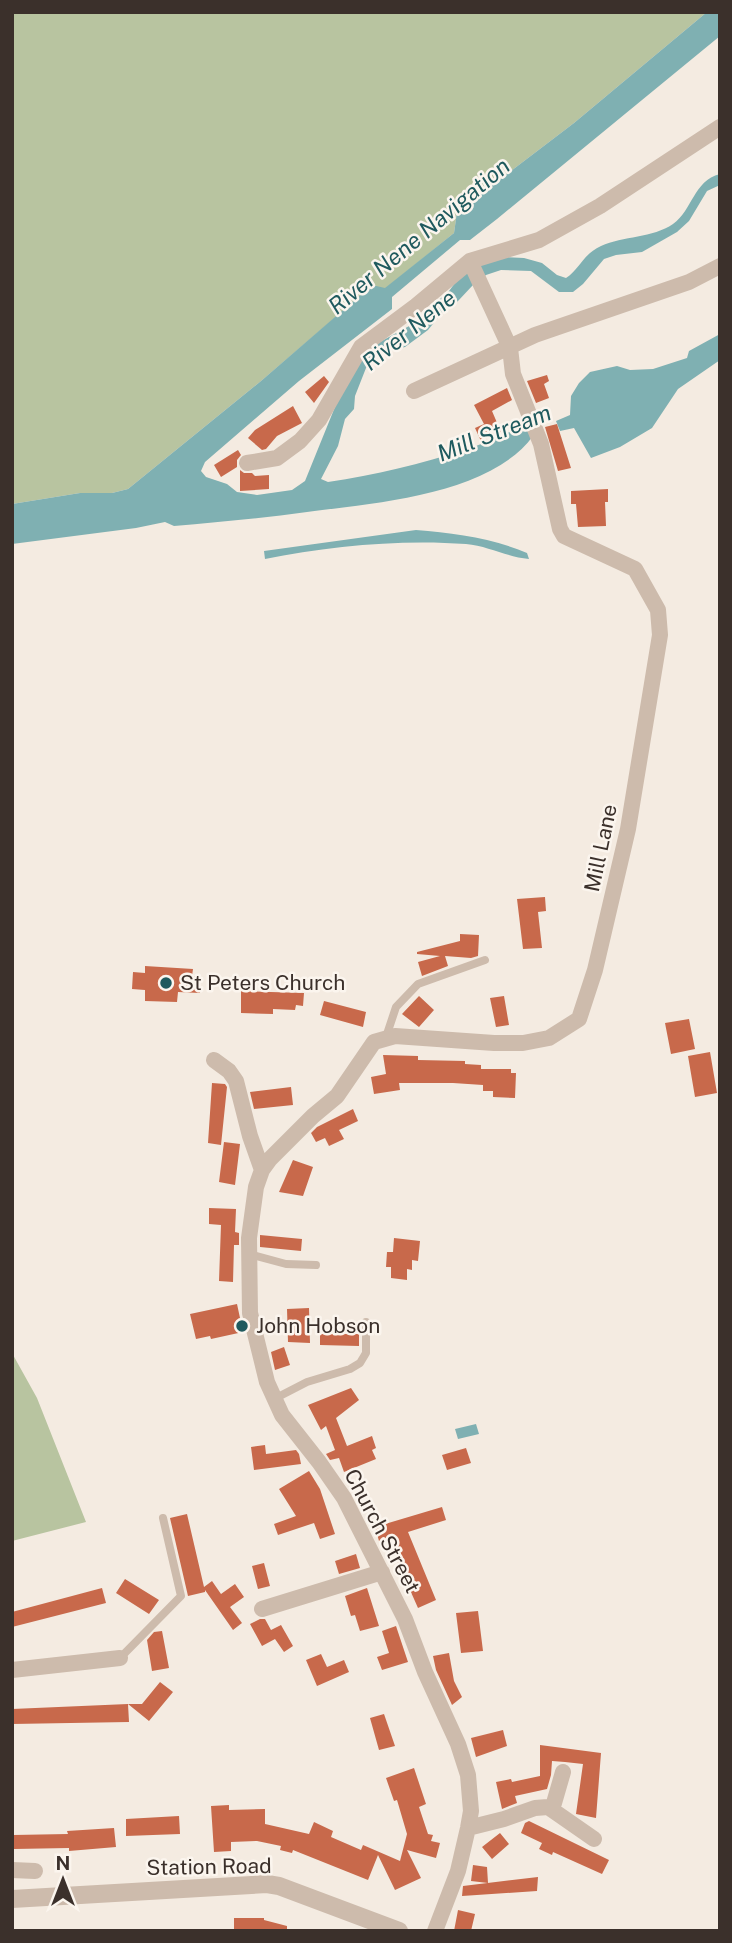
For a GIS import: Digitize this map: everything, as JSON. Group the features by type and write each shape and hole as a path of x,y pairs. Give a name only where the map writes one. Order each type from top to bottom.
{"street":[{"path":"247,463 277,458 300,441 318,420 361,347 472,264 539,240 600,205 720,127"},
{"path":"472,264 510,348"},
{"path":"414,391 535,335 690,282 720,266"},
{"name":"Mill Lane","path":"386,1037 523,1043 549,1038 579,1019 628,828 660,635 658,610 635,569 564,536 560,529 541,444 513,374 510,348"},
{"path":"215,1060 229,1071 236,1081 262,1170 313,1116 337,1096 373,1042 386,1037"},
{"name":"Church Street","path":"262,1170 256,1187 249,1254 250,1313 267,1382 282,1415 344,1498 405,1619 464,1760 471,1793 468,1828 458,1871 435,1931"},
{"path":"262,1609 382,1572"},
{"path":"12,1670 120,1658"},
{"path":"552,1810 563,1773"},
{"path":"468,1828 535,1808 548,1807 594,1839"},
{"path":"12,1870 35,1871"},
{"name":"Station Road","path":"12,1899 267,1884 279,1886 399,1931"}],"lane":[{"path":"386,1037 396,1007 418,984 485,960"},
{"path":"249,1254 286,1264 316,1265"},
{"path":"274,1399 307,1382 350,1369 360,1363 366,1353 366,1322"},
{"path":"120,1658 181,1596 163,1518"}],"green space":[{"path":"12,12 707,12 574,123 457,212 454,233 385,289 372,286 128,489 112,493 80,493 12,504"},
{"path":"12,1353 37,1398 86,1522 12,1541"}],"water":[{"name":"River Nene","path":"707,12 720,12 720,36 497,219 470,240 460,240 392,297 392,309 299,381 205,462 201,471 206,477 227,484 237,492 257,495 292,490 305,481 337,402 364,354 411,325 479,262 505,257 524,258 542,263 557,275 566,278 589,254 601,246 656,232 673,224 704,183 720,174 720,185 707,191 689,221 677,232 642,252 604,259 573,292 559,292 531,271 501,270 486,275 473,285 441,314 428,330 405,347 379,354 366,368 355,396 354,409 345,419 338,446 321,479 328,482 415,464 528,427 533,436 514,456 489,472 460,484 397,500 174,526 165,522 12,544 12,504 80,493 112,493 128,489 261,381 372,285 385,288 454,233 457,212 574,123"},
{"path":"720,334 720,360 678,389 652,428 620,447 591,458 574,428 560,431 556,421 570,415 571,396 590,372 617,366 630,370 653,369 687,358 689,351"},
{"path":"416,530 487,540 527,553 529,559 474,545 417,542 339,547 265,559 264,551"},
{"path":"476,1424 479,1434 458,1439 455,1429"}],"building":[{"path":"547,375 549,381 544,384 549,398 536,403 527,381"},
{"path":"324,376 329,382 314,403 305,392"},
{"path":"507,388 512,400 492,411 501,432 481,441 475,428 484,424 474,405"},
{"path":"293,406 302,423 277,436 266,449 262,450 248,438 255,430"},
{"path":"557,424 571,468 558,471 545,427"},
{"path":"238,450 241,455 237,460 237,467 221,477 214,465"},
{"path":"240,470 255,476 269,475 269,489 240,491"},
{"path":"608,489 608,502 605,502 606,526 578,527 576,504 571,504 571,491"},
{"path":"545,897 546,911 538,912 542,948 523,949 517,899"},
{"path":"460,934 479,935 478,956 445,956 448,966 422,976 418,962 440,956 417,952 460,941"},
{"name":"St Peters Church","path":"145,966 193,969 192,976 201,977 200,993 178,992 177,1002 145,1001 145,990 132,989 133,972 145,973"},
{"path":"241,991 304,993 303,1006 296,1005 295,1010 273,1009 273,1014 241,1013"},
{"path":"419,996 434,1010 419,1027 402,1014"},
{"path":"504,996 509,1025 496,1027 490,998"},
{"path":"324,1001 366,1012 363,1027 320,1015"},
{"path":"689,1019 695,1049 671,1054 665,1023"},
{"path":"710,1052 717,1093 695,1097 688,1056"},
{"path":"383,1055 418,1056 418,1060 465,1061 465,1064 481,1065 481,1069 511,1069 511,1073 516,1073 515,1098 493,1097 493,1091 483,1091 483,1085 453,1083 399,1083 400,1090 374,1094 371,1077 386,1074"},
{"path":"212,1083 225,1084 227,1087 221,1145 208,1143"},
{"path":"291,1087 293,1105 254,1109 250,1092"},
{"path":"353,1109 358,1121 339,1130 344,1139 329,1146 325,1138 316,1142 311,1133 317,1127"},
{"path":"224,1142 240,1144 235,1185 219,1182"},
{"path":"293,1160 313,1167 303,1196 279,1192"},
{"path":"209,1208 236,1209 235,1232 239,1233 239,1245 234,1245 233,1282 219,1281 221,1225 209,1224"},
{"path":"260,1235 302,1239 301,1251 260,1247"},
{"path":"394,1238 420,1241 418,1261 412,1260 412,1270 407,1269 407,1280 391,1278 391,1267 386,1267 387,1252 393,1252"},
{"path":"237,1304 243,1332 211,1339 210,1336 196,1339 190,1314"},
{"path":"309,1308 310,1343 288,1342 287,1309"},
{"path":"320,1334 359,1334 359,1346 320,1345"},
{"path":"284,1347 290,1365 275,1370 271,1352"},
{"path":"351,1388 359,1400 336,1418 347,1446 372,1436 376,1448 372,1450 376,1459 344,1472 339,1458 330,1460 326,1454 335,1450 326,1426 321,1430 308,1405"},
{"path":"265,1445 266,1454 296,1450 301,1464 254,1470 251,1447"},
{"path":"466,1448 471,1463 447,1470 442,1455"},
{"path":"309,1471 320,1489 335,1534 320,1539 314,1523 278,1535 274,1524 296,1516 279,1489"},
{"path":"442,1507 446,1520 408,1532 436,1600 418,1608 387,1538 379,1541 375,1527"},
{"path":"187,1514 204,1587 212,1581 221,1594 235,1584 244,1597 230,1607 242,1623 233,1630 205,1590 188,1596 170,1518"},
{"path":"356,1554 360,1568 339,1574 335,1561"},
{"path":"264,1563 270,1586 258,1589 252,1566"},
{"path":"125,1579 159,1600 149,1614 116,1593"},
{"path":"102,1588 106,1603 12,1627 12,1612"},
{"path":"367,1588 379,1626 360,1631 355,1615 351,1616 345,1596"},
{"path":"478,1611 483,1651 461,1653 456,1613"},
{"path":"265,1619 271,1630 281,1625 293,1646 284,1652 275,1639 262,1646 250,1624"},
{"path":"396,1626 408,1662 382,1670 377,1657 389,1653 382,1631"},
{"path":"162,1631 169,1668 152,1671 147,1640 154,1632"},
{"path":"449,1653 454,1681 462,1697 452,1705 436,1670 433,1656"},
{"path":"321,1654 327,1667 344,1660 349,1672 317,1686 306,1660"},
{"path":"160,1682 173,1692 149,1721 128,1704 142,1704"},
{"path":"128,1704 129,1722 12,1724 12,1709"},
{"path":"384,1714 395,1746 379,1750 370,1718"},
{"path":"503,1730 507,1746 476,1757 471,1738"},
{"path":"540,1745 601,1753 596,1818 576,1814 583,1764 565,1762 552,1761 547,1789 515,1796 517,1803 502,1809 496,1782 511,1779 512,1782 540,1776"},
{"path":"414,1768 426,1804 419,1807 428,1834 433,1835 431,1841 440,1843 436,1858 407,1850 421,1878 395,1890 378,1855 368,1880 293,1850 292,1853 280,1850 281,1846 257,1841 231,1842 231,1851 214,1852 211,1806 229,1805 229,1810 265,1809 265,1824 309,1834 314,1822 333,1831 331,1837 361,1850 363,1845 400,1861 407,1834 397,1800 394,1801 386,1778"},
{"path":"179,1816 180,1834 126,1836 126,1819"},
{"path":"529,1821 609,1860 602,1874 553,1852 552,1855 539,1849 542,1843 521,1833 525,1823"},
{"path":"114,1828 116,1847 69,1851 69,1848 14,1849 13,1835 68,1834 67,1831"},
{"path":"500,1833 509,1844 492,1859 482,1847"},
{"path":"473,1865 487,1867 488,1883 471,1881"},
{"path":"538,1877 537,1891 462,1896 463,1886"},
{"path":"458,1910 475,1914 471,1931 454,1931"},
{"path":"234,1918 264,1918 287,1926 287,1931 234,1931"}],"place":[{"name":"St Peters Church","path":"166,983"},
{"name":"John Hobson","path":"242,1326"}],"water label":[{"name":"River Nene Navigation","path":"419,236"},
{"name":"Mill Stream","path":"494,433"}]}
